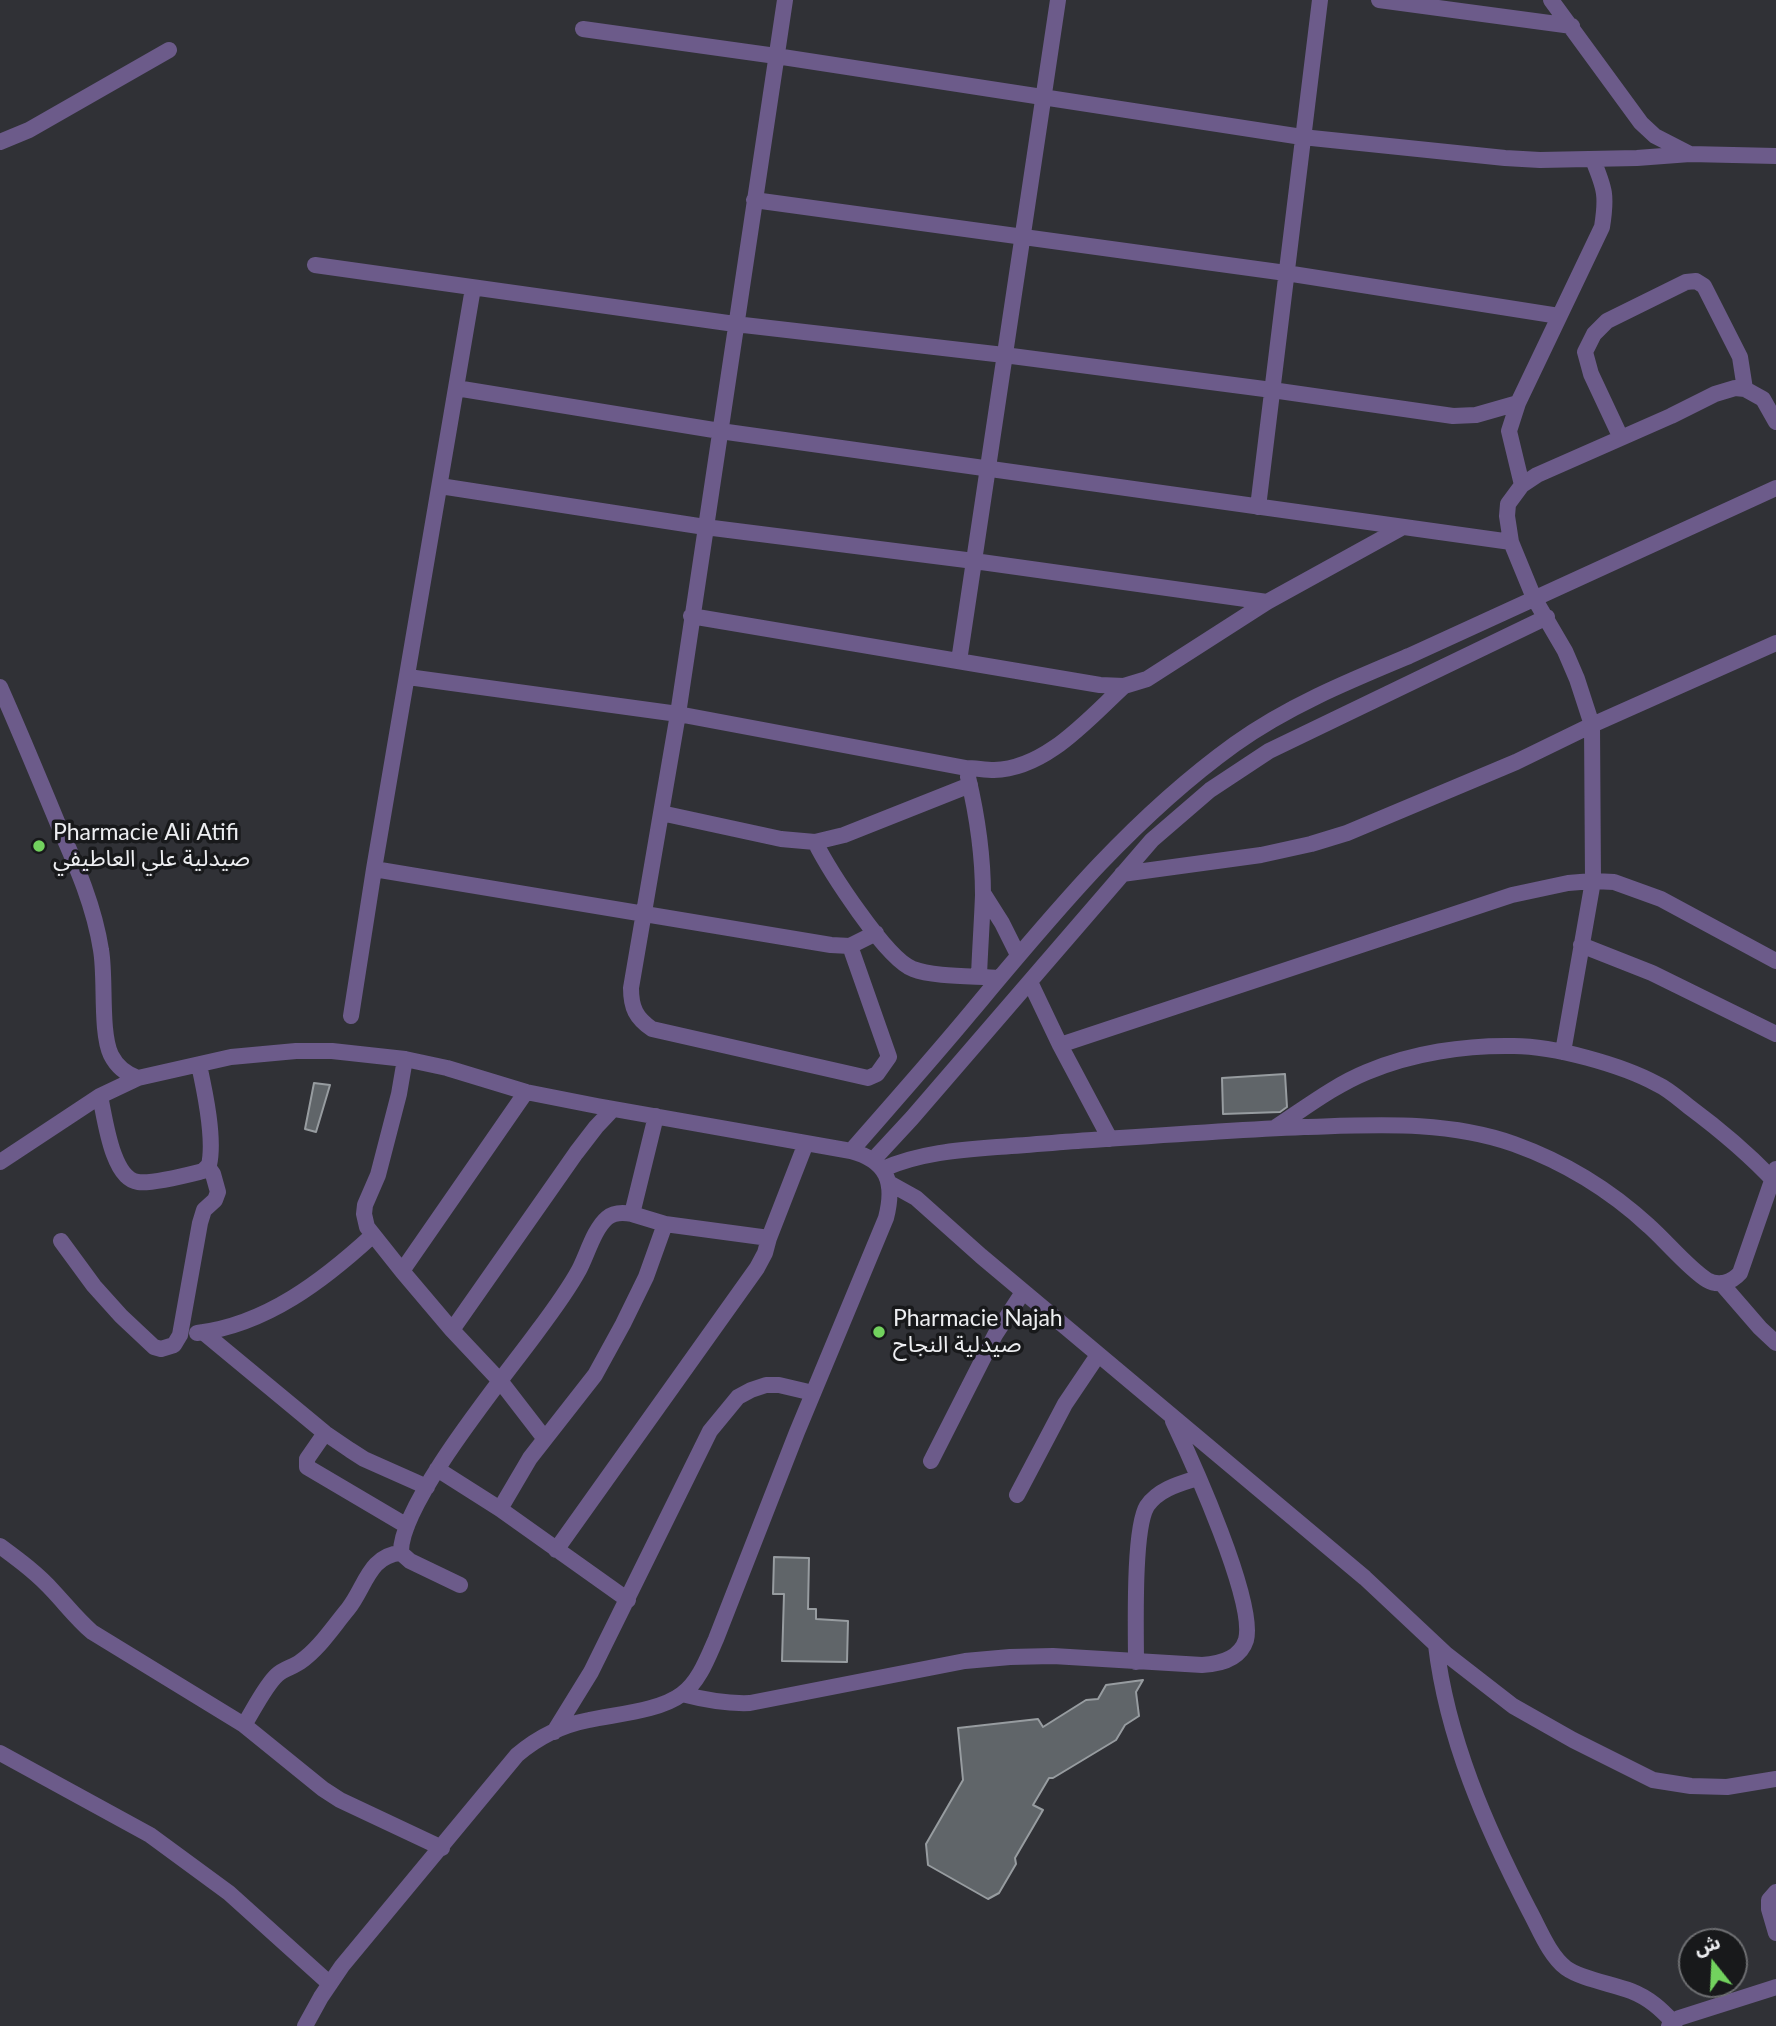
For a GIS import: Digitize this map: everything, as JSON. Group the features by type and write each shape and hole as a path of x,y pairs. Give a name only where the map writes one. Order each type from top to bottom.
{"street":[{"path":"785,0 678,714 631,988 634,1013 652,1029 868,1078 877,1074 888,1057 850,946"},
{"path":"959,662 1058,0"},
{"path":"1258,507 1320,0"},
{"path":"1379,0 1572,26"},
{"path":"1551,0 1648,130 1666,143 1690,154"},
{"path":"583,29 1302,137 1505,158 1592,160 1690,154 1776,156"},
{"path":"0,142 29,130 169,50"},
{"path":"1522,485 1509,431 1518,404 1602,228 1606,203 1603,184 1592,160"},
{"path":"754,200 1286,273 1559,316"},
{"path":"315,265 735,324 1003,355 1453,416 1476,415 1518,404"},
{"path":"1621,438 1591,374 1585,352 1594,334 1607,321 1686,282 1696,281 1704,286 1740,357 1745,389"},
{"path":"351,1016 473,288"},
{"path":"456,388 720,431 1511,542"},
{"path":"1563,1052 1592,881 1592,724 1577,679 1547,617 1534,598 1511,542 1508,504 1522,485 1537,475 1715,394 1735,388 1745,389 1763,399 1776,422"},
{"path":"440,486 705,527 1267,602"},
{"path":"851,1151 1099,863 1179,786 1236,743 1294,708 1776,488"},
{"path":"691,616 1100,685 1124,686 1147,678 1267,602 1404,527"},
{"path":"882,1171 912,1118 1122,874 1179,816 1227,778 1269,751 1547,617"},
{"path":"1122,874 1261,855 1347,834 1516,762 1592,724 1776,643"},
{"path":"408,677 678,714 966,768 995,770 1039,757 1062,742 1124,686"},
{"path":"0,687 87,890 101,947 107,1044 111,1056 127,1074 138,1078"},
{"path":"966,768 978,833 983,893 979,976"},
{"path":"661,813 781,839 815,842 844,835 970,785"},
{"path":"815,842 836,879 897,959 915,970 999,978"},
{"path":"374,870 831,945 850,946 876,933"},
{"path":"1060,1045 1512,895 1568,883 1614,882 1661,899 1776,961"},
{"path":"983,893 1018,955"},
{"path":"1581,945 1652,973 1776,1034"},
{"path":"1030,982 1110,1139"},
{"path":"882,1171 902,1160 943,1152 1110,1139 1363,1125 1465,1130 1550,1158 1611,1193 1707,1280 1721,1283 1734,1280 1740,1273 1775,1177 1719,1129 1659,1084 1621,1068 1563,1052 1516,1045 1459,1049 1408,1059 1366,1072 1275,1128"},
{"path":"0,1162 100,1096 138,1078 231,1057 296,1051 332,1051 405,1059 447,1068 526,1092 851,1151 916,1198 1023,1292 1365,1578 1436,1645 1513,1706 1653,1780 1690,1786 1727,1787 1776,1779"},
{"path":"405,1059 378,1175 365,1205 365,1219 373,1235 402,1271 501,1382 545,1439"},
{"path":"100,1096 110,1140 124,1176 139,1183 203,1171 211,1159 199,1065"},
{"path":"402,1271 526,1092"},
{"path":"452,1330 576,1153 613,1109"},
{"path":"632,1214 656,1116"},
{"path":"556,1550 757,1268 806,1143"},
{"path":"61,1241 94,1286 121,1316 154,1346 161,1349 174,1345 180,1335 200,1223 204,1210 215,1200 218,1192 208,1167"},
{"path":"305,2026 342,1966 517,1755 554,1732 586,1720 643,1710 682,1694 701,1669 716,1639 813,1393 886,1219 891,1193 882,1171"},
{"path":"460,1585 410,1561 401,1553 401,1543 407,1526 437,1469 557,1305 579,1270 604,1221 615,1213 632,1214 665,1224 769,1238"},
{"path":"500,1509 519,1474 595,1375 646,1277 665,1224"},
{"path":"180,1335 234,1324 271,1310 321,1280 373,1235"},
{"path":"1721,1283 1776,1343"},
{"path":"931,1461 995,1335 1023,1292"},
{"path":"203,1332 325,1433 364,1459 427,1487"},
{"path":"1017,1495 1065,1404 1098,1355"},
{"path":"554,1732 591,1672 710,1431 738,1396 766,1385 779,1385 813,1393"},
{"path":"682,1694 712,1702 741,1703 965,1661 1010,1657 1219,1664 1240,1652 1246,1641 1247,1626 1241,1592 1198,1478 1170,1416"},
{"path":"325,1433 307,1459 307,1467 407,1526"},
{"path":"437,1469 500,1509 628,1600"},
{"path":"1136,1661 1138,1544 1144,1515 1147,1507 1161,1492 1198,1478"},
{"path":"0,1546 33,1571 92,1632 244,1725 340,1800 442,1848"},
{"path":"244,1725 275,1677 308,1655 350,1606 375,1564 383,1557 401,1553"},
{"path":"1436,1645 1439,1671 1458,1746 1481,1807 1518,1887 1556,1957 1567,1969 1634,1992 1655,2004 1672,2024 1679,2018 1776,1987"},
{"path":"0,1753 150,1835 229,1893 330,1984"},
{"path":"1776,1892 1770,1897 1769,1909 1776,1933"}],"building":[{"path":"1285,1074 1287,1107 1280,1112 1223,1114 1222,1078"},
{"path":"314,1083 330,1085 316,1132 305,1129"},
{"path":"774,1557 809,1558 808,1609 816,1609 816,1619 848,1621 847,1662 782,1661 784,1594 773,1594"},
{"path":"1143,1680 1136,1692 1139,1716 1125,1725 1116,1740 1049,1778 1033,1805 1043,1810 1015,1858 1016,1864 999,1893 988,1899 928,1865 926,1844 963,1780 958,1728 1038,1719 1043,1727 1086,1700 1098,1699 1106,1685"}],"place":[{"name":"Pharmacie Ali Atifi صيدلية علي العاطيفي","path":"39,846"},
{"name":"Pharmacie Najah صيدلية النجاح","path":"879,1332"}]}
